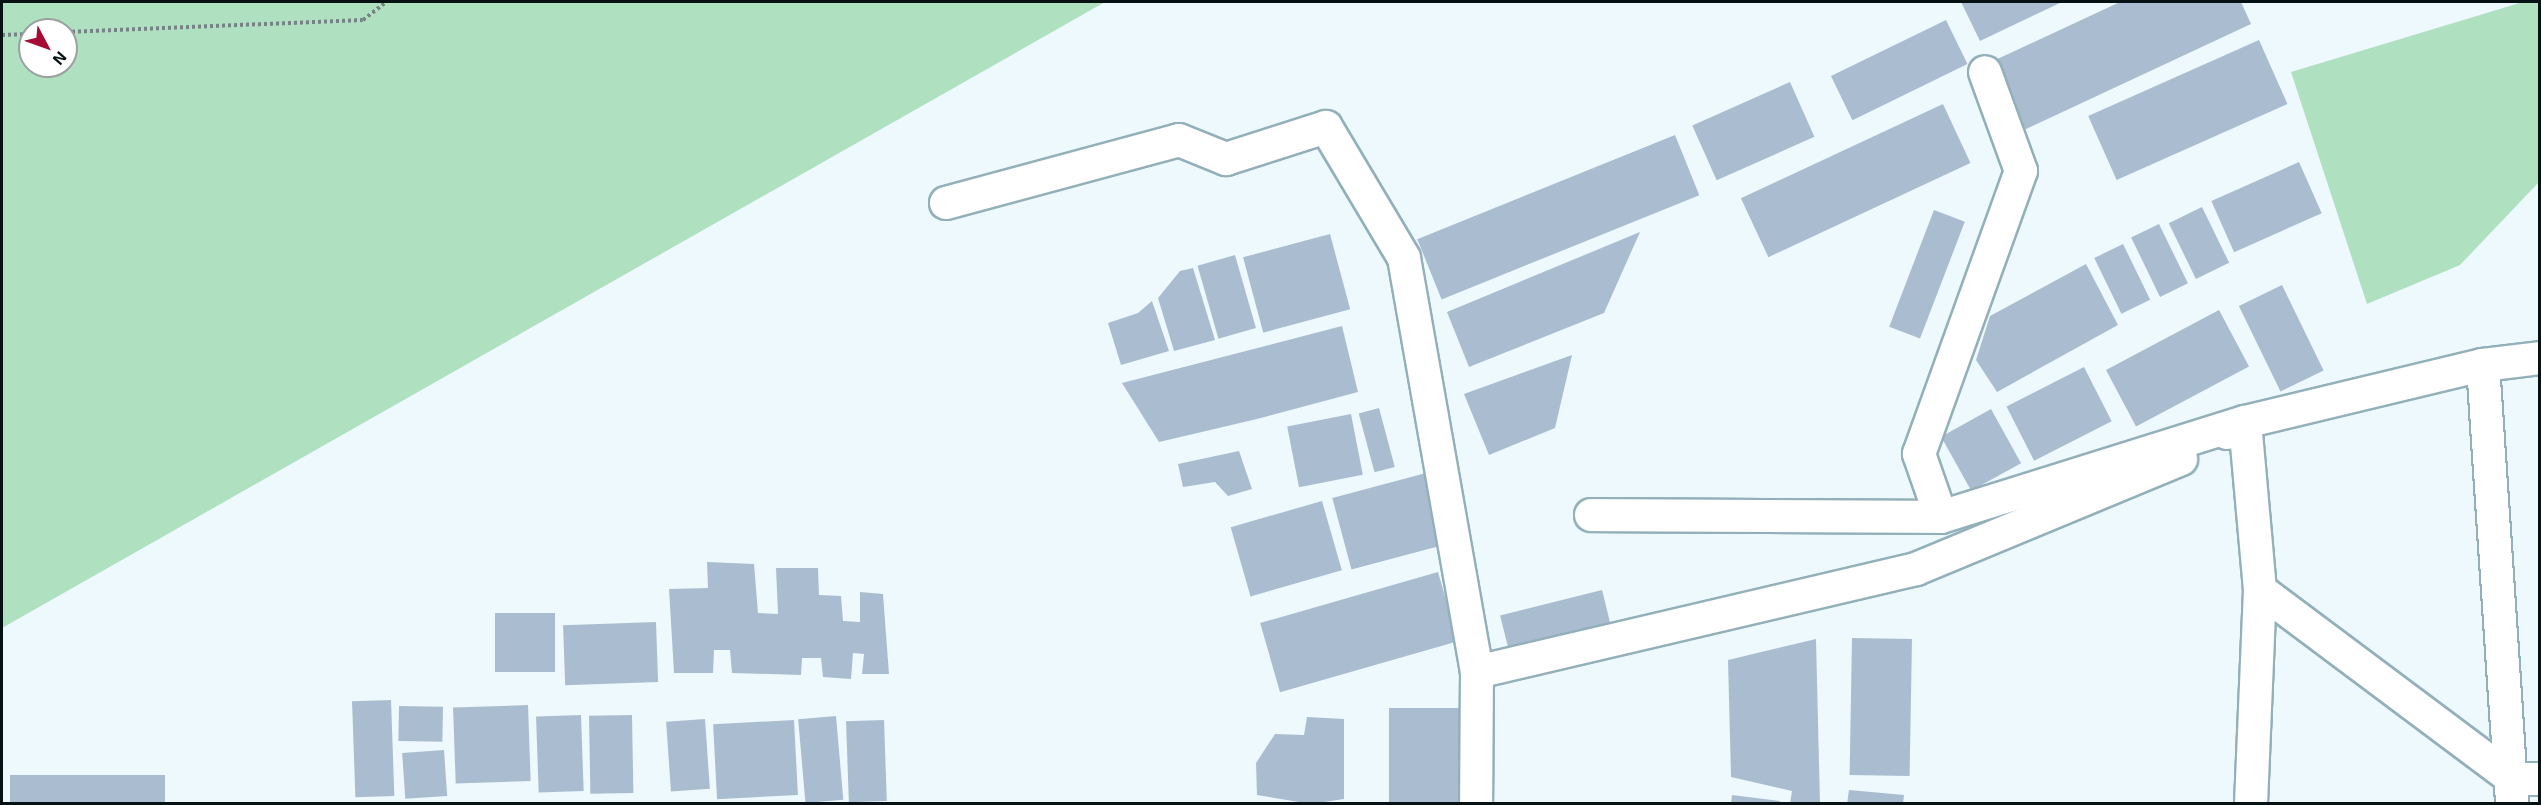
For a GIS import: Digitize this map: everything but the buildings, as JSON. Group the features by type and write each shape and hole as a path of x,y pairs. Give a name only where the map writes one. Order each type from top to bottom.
{"street":[{"path":"1941,517 1919,454 2021,171 1985,72"},
{"path":"946,203 1179,140 1226,159 1326,127 1404,258 1477,672 1476,804"},
{"path":"1590,515 1941,517 2245,423 2483,365 2540,358"},
{"path":"2483,365 2522,787"},
{"path":"1477,672 1916,569 2164,469 2245,423"},
{"path":"2245,423 2260,590 2251,804"},
{"path":"2260,590 2522,787"}],"path":[{"path":"78,32 363,20 386,2"},
{"path":"2,35 18,34"}],"green space":[{"path":"2,2 1105,2 2,628"},
{"path":"2523,2 2539,2 2539,182 2460,265 2367,304 2291,72"}]}
